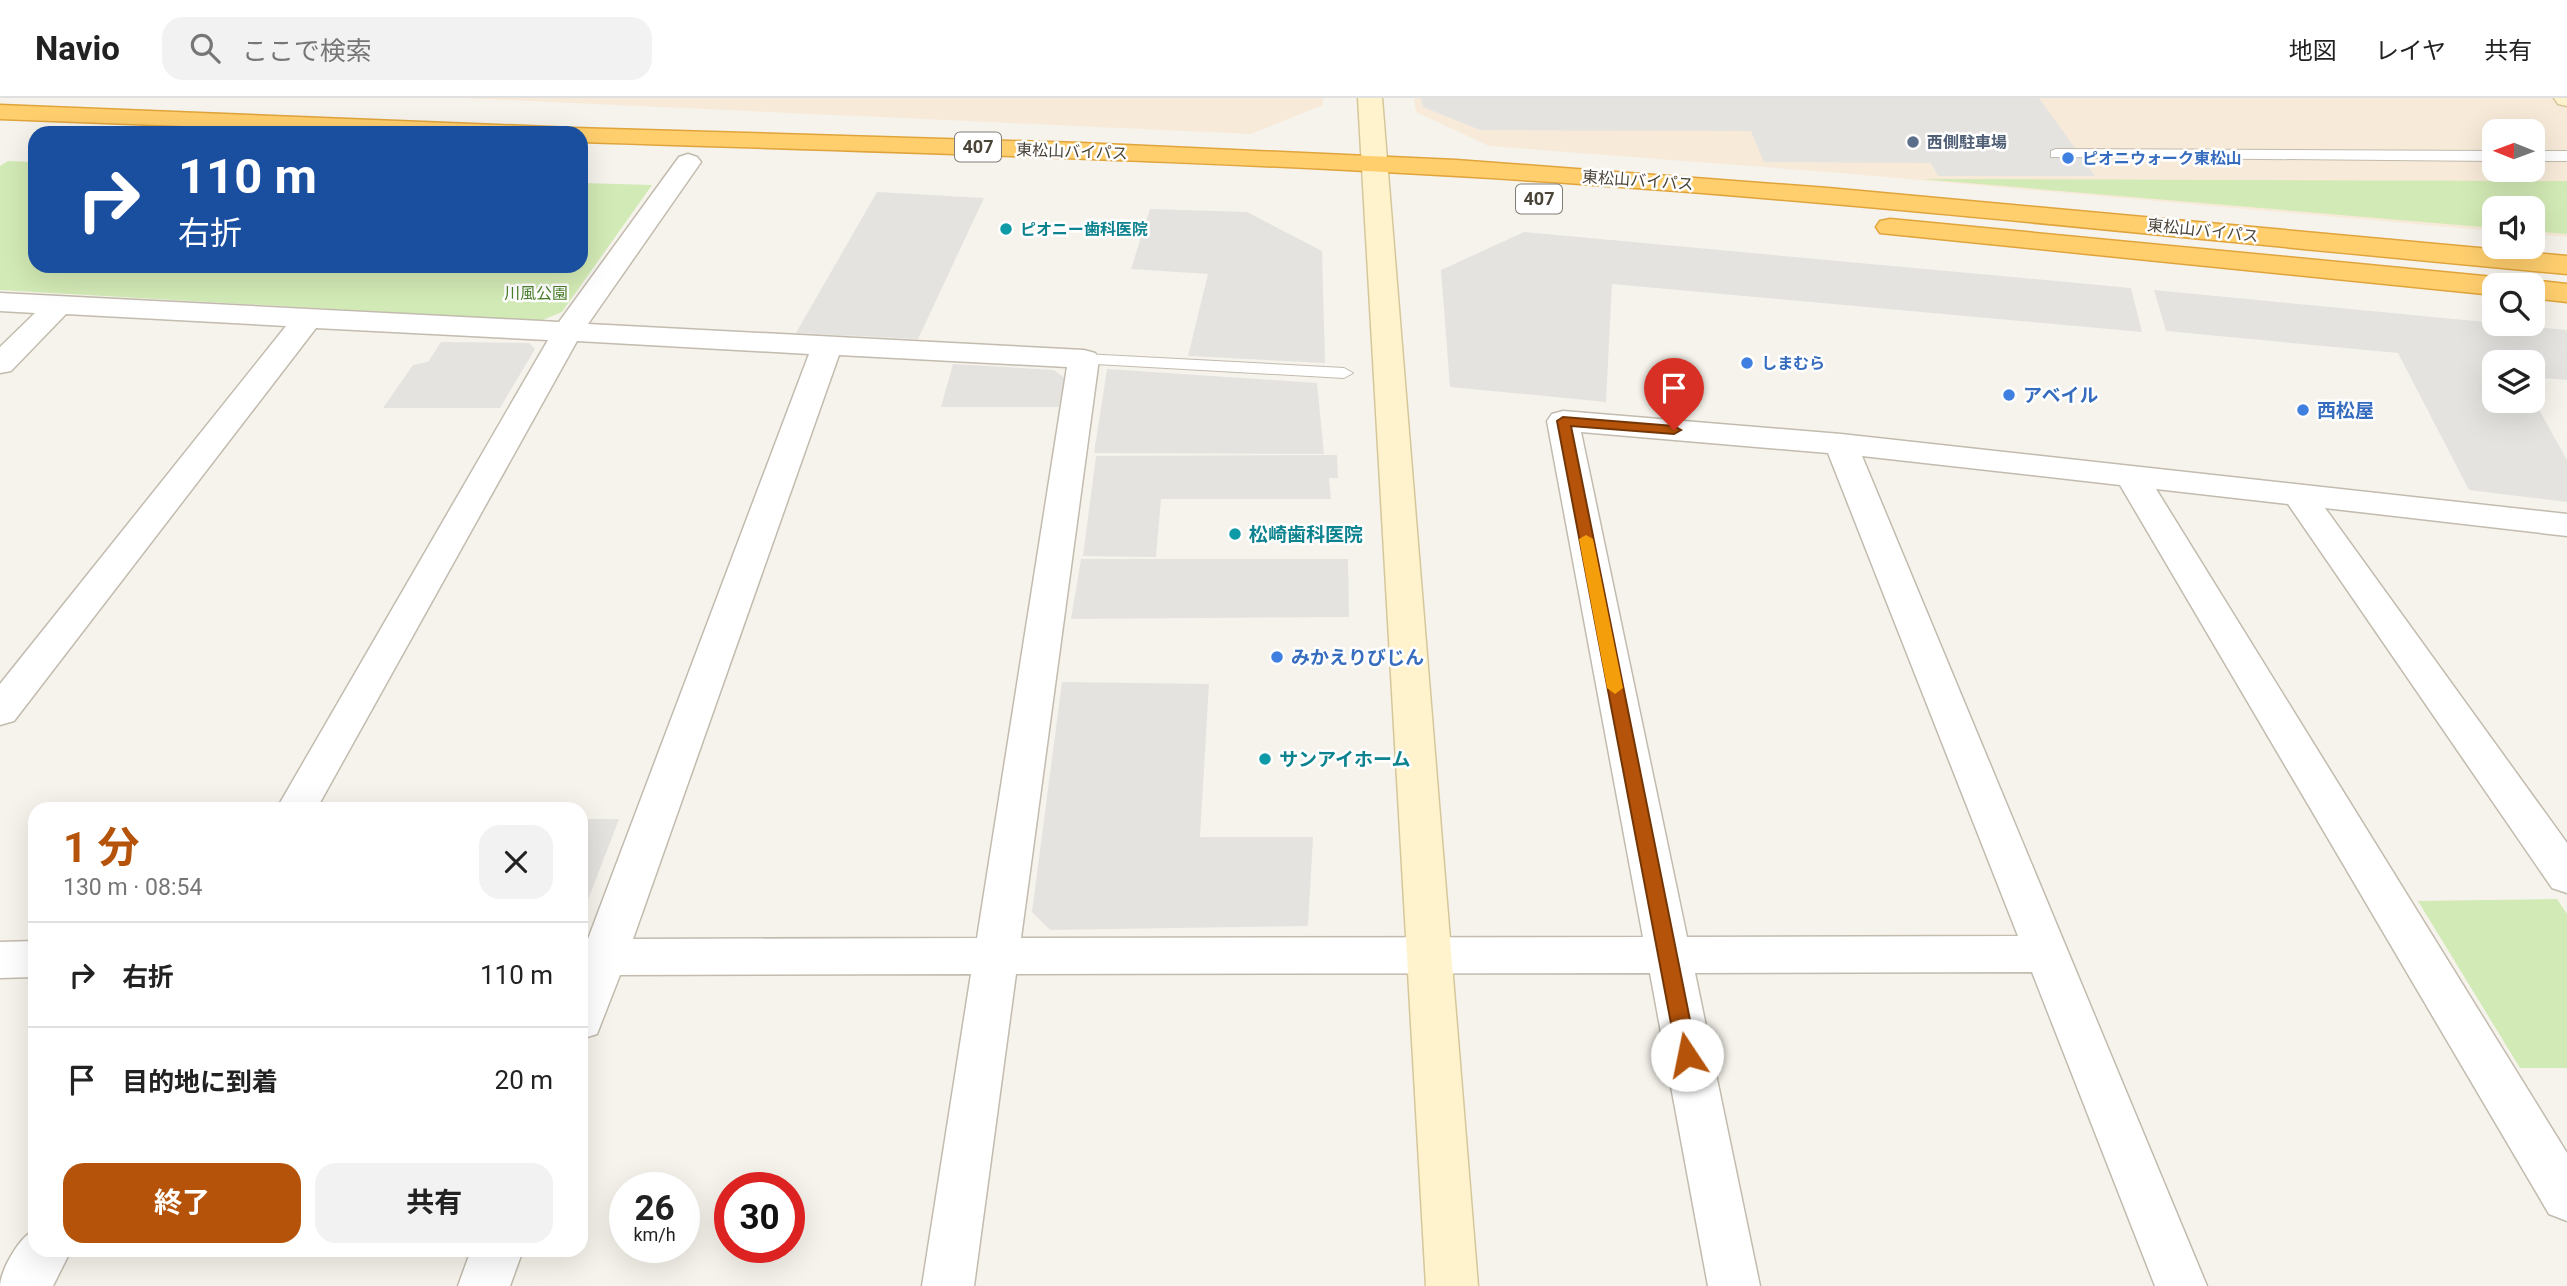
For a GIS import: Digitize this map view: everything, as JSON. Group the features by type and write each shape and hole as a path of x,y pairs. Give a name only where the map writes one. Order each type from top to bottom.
{"highway":[{"path":"0,111 385,126"},
{"path":"0,134 28,136"},
{"name":"東松山バイパス","path":"588,134 1375,176 1745,188 2567,265"},
{"name":"東松山バイパス","path":"588,157 1195,181"},
{"name":"東松山バイパス","path":"1288,185 1375,176 2482,285"},
{"path":"2545,290 2567,293"}],"street":[{"path":"1370,98 1452,1286"},
{"path":"300,802 567,333 688,162"},
{"path":"0,302 61,303 567,333 1084,359 948,1286"},
{"path":"0,364 61,303"},
{"path":"0,711 309,317"},
{"path":"588,980 592,957 827,345"},
{"path":"1734,1286 1666,953 1563,421 1840,444 2567,525"},
{"path":"1840,444 2181,1286"},
{"path":"2131,476 2567,1198"},
{"path":"2299,496 2567,877"},
{"path":"592,957 1428,953 2047,954"},
{"path":"0,960 28,959"},
{"path":"24,1286 41,1257"},
{"path":"484,1286 494,1257"}],"lane":[{"path":"2056,153 2482,156"},
{"path":"2545,156 2567,156"},
{"path":"1084,359 1344,373"}],"shaded area":[{"path":"462,98 1323,98 1323,105 1251,134"},
{"name":"ピオニウォーク東松山","path":"1414,98 2567,98 2567,237 2545,235 2545,196 2482,196 2482,230 1841,173 1489,146 1416,112"},
{"name":"西側駐車場","path":"1421,98 2039,98 2095,176 1938,176 1931,163 1764,162 1751,131 1480,130 1423,107"},
{"path":"877,192 984,198 918,339 796,333"},
{"path":"1150,209 1247,212 1322,251 1325,363 1188,356 1208,274 1131,269"},
{"path":"1524,232 2131,288 2142,332 1612,284 1606,402 1450,387 1441,270"},
{"path":"2154,290 2482,322 2482,336 2545,336 2545,328 2567,330 2567,380 2545,378 2545,350 2482,350 2482,413 2541,413 2567,460 2567,502 2469,490 2398,353 2166,331"},
{"path":"441,342 529,343 535,349 500,408 383,408 413,365 428,362"},
{"path":"953,364 1054,370 1065,378 1059,407 941,407"},
{"path":"1107,369 1317,383 1324,454 1094,453"},
{"path":"1337,455 1338,478 1329,478 1331,499 1161,499 1156,557 1083,556 1096,456"},
{"path":"1081,559 1348,559 1349,617 1071,619"},
{"path":"1062,682 1209,684 1200,837 1313,837 1308,926 1050,930 1032,912"},
{"path":"588,819 619,819 588,900"}],"green space":[{"name":"川風公園","path":"8,161 28,162 28,273 588,273 588,183 652,185 562,312 540,321 0,290 0,166"},
{"path":"1922,179 2567,181 2567,234 2545,232 2545,196 2482,196 2482,227"},
{"path":"2557,899 2567,914 2567,1068 2520,1068 2418,901"}],"slow traffic":[{"path":"1586,539 1615,688"}],"place":[{"name":"西側駐車場","path":"1913,142"},
{"name":"ピオニウォーク東松山","path":"2068,158"},
{"name":"ピオニー歯科医院","path":"1006,229"},
{"name":"しまむら","path":"1747,363"},
{"name":"アベイル","path":"2009,395"},
{"name":"西松屋","path":"2303,410"},
{"name":"松崎歯科医院","path":"1235,534"},
{"name":"みかえりびじん","path":"1277,657"},
{"name":"サンアイホーム","path":"1265,759"}],"route":[{"path":"1674,430 1563,421 1687,1055"}]}
